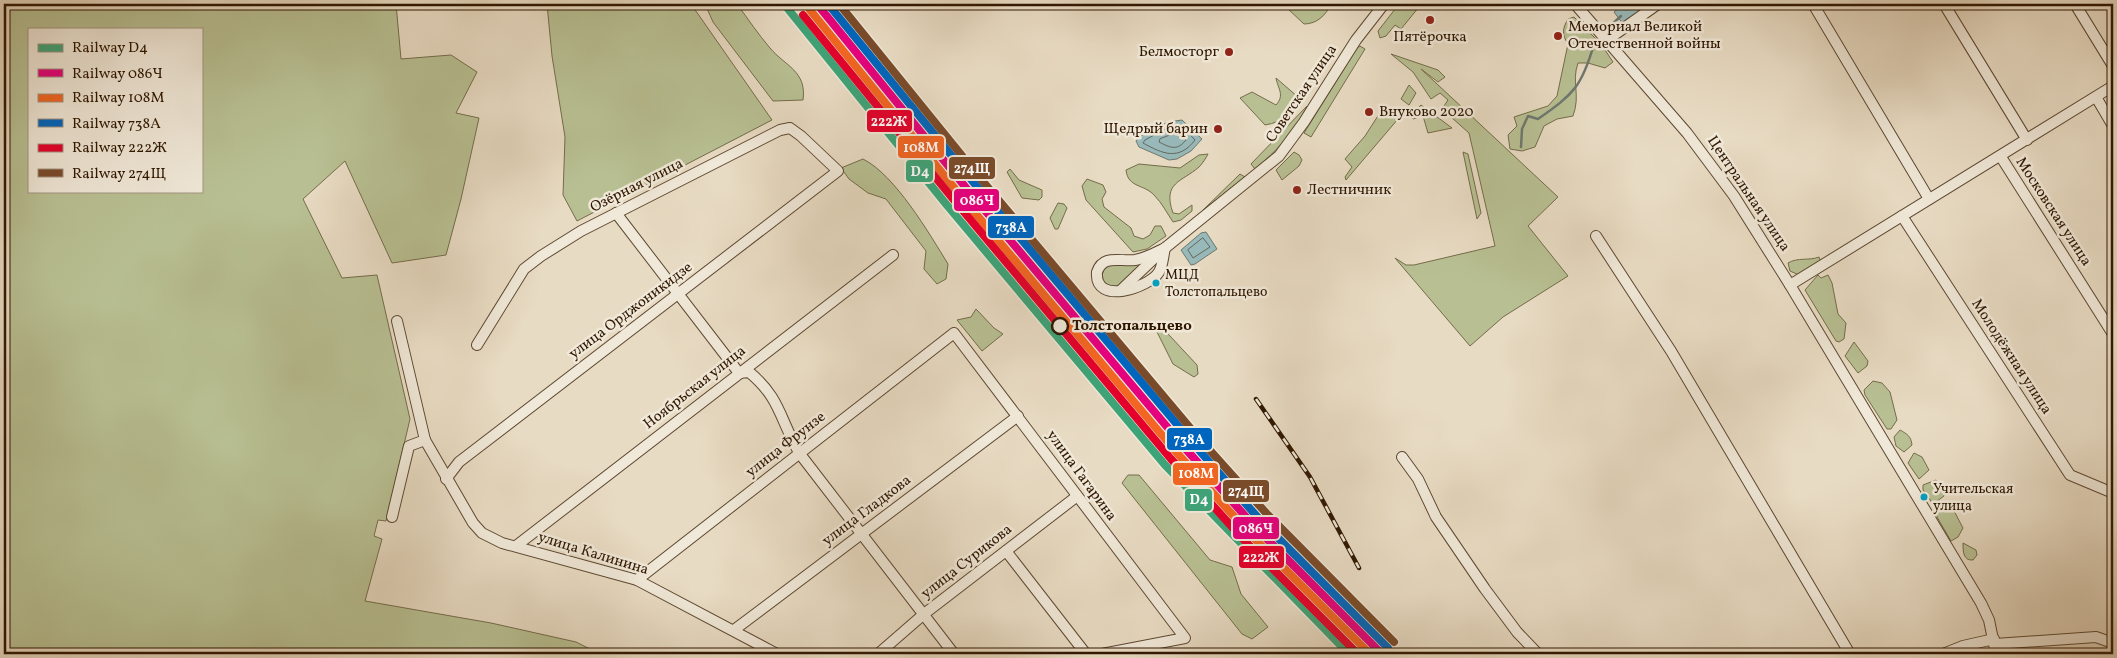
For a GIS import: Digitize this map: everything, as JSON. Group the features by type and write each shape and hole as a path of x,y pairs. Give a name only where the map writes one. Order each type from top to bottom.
{"street":[{"name":"Советская улица","path":"1165,248 1254,178 1284,150 1356,41 1384,4"},
{"name":"Центральная улица","path":"1575,4 1708,160 1790,285 1981,604 1989,620 1995,646"},
{"path":"1607,40 1658,4"},
{"path":"1814,4 1929,199"},
{"name":"Московская улица","path":"1944,4 2027,140"},
{"path":"2075,4 2113,66"},
{"path":"1790,285 2113,86"},
{"path":"2096,97 2113,126"},
{"name":"Озёрная улица","path":"478,345 524,269 540,256 581,231 780,130 790,128 838,171"},
{"name":"Московская улица","path":"2000,157 2113,334"},
{"name":"улица Орджоникидзе","path":"446,479 459,462 838,171"},
{"path":"616,213 739,373 749,372 768,389 783,416 790,438 800,454 954,654"},
{"name":"Молодёжная улица","path":"1902,216 2070,475 2113,493"},
{"path":"1596,236 1615,262 1672,351 1850,654"},
{"path":"1165,248 1122,289 1113,292 1102,287 1097,276 1101,264 1109,260 1126,261 1143,258 1165,248"},
{"name":"Ноябрьская улица","path":"516,546 893,255"},
{"name":"улица Калинина","path":"397,321 425,440 446,479 473,523 482,533 491,539 637,580 777,654"},
{"name":"улица Гагарина","path":"954,332 1068,483 1076,497 1185,638 1102,654"},
{"name":"улица Фрунзе","path":"637,580 954,332"},
{"name":"улица Гладкова","path":"734,630 1018,416"},
{"path":"392,517 410,446 425,440"},
{"path":"1402,457 1423,488 1436,517 1475,575 1517,632 1538,654"},
{"name":"улица Сурикова","path":"878,654 924,614 1076,497"},
{"path":"1006,551 1086,654"},
{"path":"1943,654 1963,646 1995,646 2096,637 2113,643"}],"green space":[{"path":"4,4 396,4 401,59 451,55 477,72 456,113 479,118 446,255 392,263 345,161 303,199 342,278 377,275 410,419 386,521 378,520 374,536 382,539 365,601 491,623 576,642 600,654 4,654"},
{"path":"547,4 691,4 772,120 577,221 563,195 565,137 552,56"},
{"path":"705,4 737,4 770,48 794,70 802,82 803,100 773,101 713,22"},
{"path":"1288,4 1331,4 1320,18 1309,24 1304,24 1286,7"},
{"path":"1399,4 1415,4 1419,7 1401,29 1395,25 1386,36 1380,38 1378,31"},
{"path":"1574,17 1601,44 1613,62 1605,68 1588,63 1578,63 1575,77 1576,101 1573,116 1557,119 1544,126 1535,147 1522,151 1510,149 1508,135 1517,126 1514,117 1548,106 1557,96 1568,44 1564,35 1564,29 1568,19"},
{"path":"1360,46 1365,49 1311,137 1304,133 1357,48"},
{"path":"1391,54 1438,70 1445,77 1438,82 1421,69 1558,197 1528,226 1568,276 1503,317 1470,346 1395,258 1406,265 1414,265 1495,246 1469,133 1442,109 1448,100 1440,93 1431,99 1413,72"},
{"path":"1276,78 1298,97 1290,113 1277,122 1265,125 1240,98 1252,92 1276,105 1280,98 1280,92"},
{"path":"1409,85 1416,93 1409,105 1401,99"},
{"path":"1421,105 1452,128 1428,133 1423,116 1413,119 1410,116"},
{"path":"1307,106 1292,132 1255,169 1251,164"},
{"path":"1383,108 1398,119 1346,180 1345,177 1352,167 1345,159 1365,136"},
{"path":"1294,152 1302,160 1299,166 1282,180 1276,170"},
{"path":"1463,152 1468,154 1481,213 1477,219"},
{"path":"1208,154 1199,167 1180,180 1172,189 1170,203 1173,213 1179,214 1192,205 1192,211 1181,220 1173,222 1157,198 1133,183 1127,176 1126,170 1139,164 1180,168 1199,155"},
{"path":"863,159 887,178 921,221 948,264 946,279 937,284 924,269 926,251 886,199 868,193 849,179 841,168"},
{"path":"1010,169 1019,180 1042,190 1042,197 1039,200 1022,198 1007,172"},
{"path":"1240,174 1245,177 1203,210"},
{"path":"1087,179 1103,185 1106,192 1102,199 1104,207 1131,228 1134,236 1143,239 1150,235 1155,226 1161,226 1166,236 1147,249 1133,252 1086,200 1082,186"},
{"path":"1058,203 1064,204 1067,208 1058,229 1055,229 1050,218"},
{"path":"1819,257 1821,262 1799,275 1790,271 1788,263"},
{"path":"1147,260 1117,289 1114,290 1100,280 1106,264"},
{"path":"1818,275 1821,278 1828,275 1832,283 1838,314 1846,323 1844,339 1839,342 1836,341 1805,290"},
{"path":"976,309 994,328 1003,334 982,351 957,320 971,317"},
{"path":"1156,321 1197,365 1198,374 1194,377 1173,364 1153,324"},
{"path":"1854,342 1868,361 1867,366 1858,373 1845,356"},
{"path":"1873,381 1882,383 1890,392 1897,420 1891,429 1887,429 1865,395 1864,390"},
{"path":"1900,430 1911,439 1912,445 1904,452 1896,446 1894,437"},
{"path":"1914,453 1922,457 1929,470 1919,479 1908,463"},
{"path":"1128,475 1139,475 1210,560 1232,567 1241,594 1268,627 1252,639 1242,634 1122,483"},
{"path":"1936,480 1944,492 1944,496 1933,504 1923,490 1923,485"},
{"path":"1946,506 1952,507 1963,528 1958,537 1951,541 1937,517 1937,512"},
{"path":"1963,543 1976,550 1977,555 1973,560 1965,557"}],"water":[{"path":"1623,4 1649,4 1623,24 1614,12"},
{"path":"1182,120 1202,139 1191,151 1177,159 1169,160 1139,147 1136,141 1139,137 1168,122"},
{"path":"1206,232 1217,249 1191,265 1181,250 1201,233"}],"waterway":[{"path":"1609,27 1621,16"},
{"path":"1521,147 1522,129 1528,116 1538,119 1560,103 1575,88 1585,70 1594,44"}],"railway":[{"path":"1256,399 1310,477 1359,568"}],"rail line":[{"name":"D4","path":"784,4 946,204 1165,465 1349,654"},
{"name":"086Ч","path":"817,4 967,189 1184,447 1254,526 1382,654"},
{"name":"738А","path":"828,4 974,183 1191,441 1260,520 1388,648"},
{"name":"274Щ","path":"839,4 980,178 1197,436 1267,514 1394,642"},
{"name":"108М","path":"810,10 960,195 1177,453 1248,532 1370,654"},
{"name":"222Ж","path":"803,15 954,200 1171,459 1242,538 1358,654"}],"place":[{"name":"Пятёрочка","path":"1430,20"},
{"name":"Мемориал Великой Отечественной войны","path":"1558,36"},
{"name":"Белмосторг","path":"1229,52"},
{"name":"Внуково 2020","path":"1369,112"},
{"name":"Щедрый барин","path":"1218,129"},
{"name":"Лестничник","path":"1297,190"},
{"name":"МЦД Толстопальцево","path":"1156,283"},
{"name":"Толстопальцево","path":"1060,326"},
{"name":"Учительская улица","path":"1924,497"}]}
